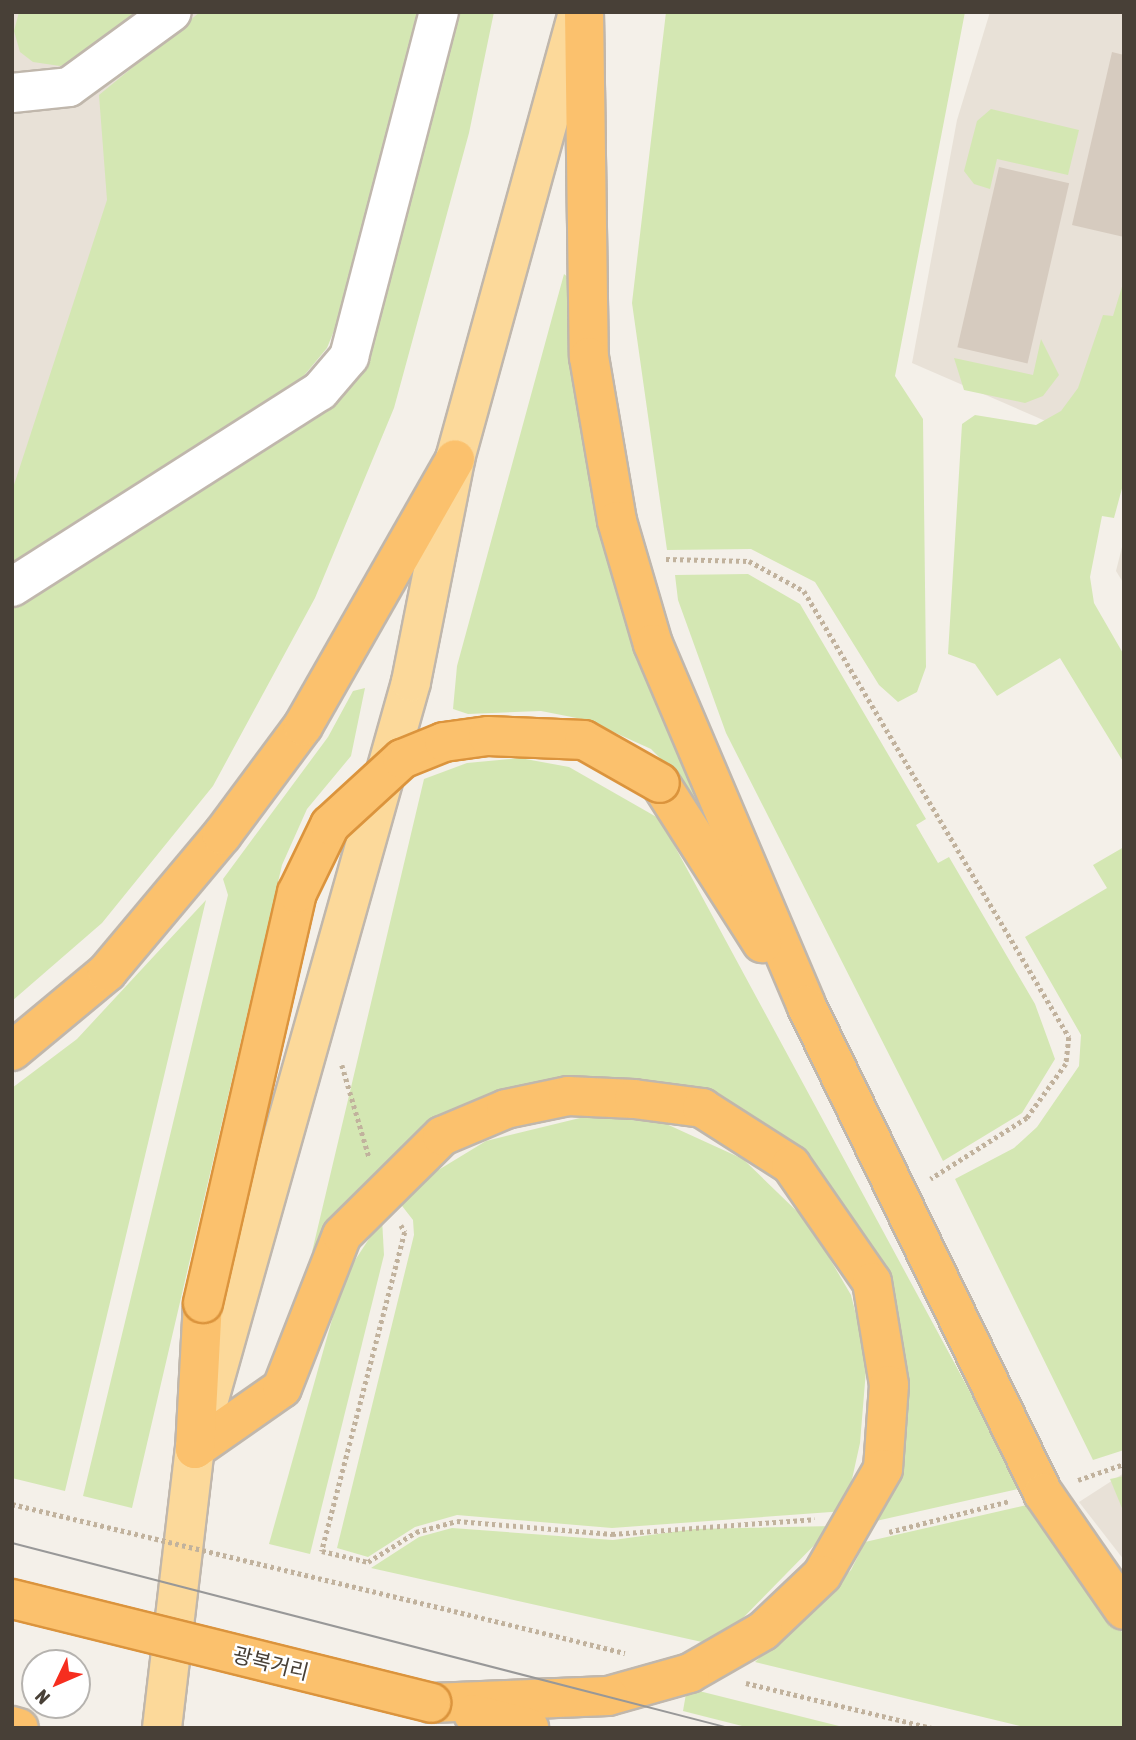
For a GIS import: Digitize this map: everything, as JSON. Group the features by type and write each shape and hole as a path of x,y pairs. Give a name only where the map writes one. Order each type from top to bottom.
{"highway":[{"path":"584,12 589,357 628,559 653,644 806,1004 1043,1493 1124,1610"},
{"path":"12,1051 107,972 222,835 303,726 455,458"},
{"path":"195,1449 203,1303 297,893 330,825 402,759 444,742 488,736 584,740 660,783 711,871 806,1004"},
{"path":"195,1449 282,1388 342,1234 382,1189 442,1136 506,1109 568,1096 702,1108 791,1166 872,1282 889,1385 883,1469 854,1527 794,1603 763,1631 690,1673 608,1696 431,1703"},
{"name":"광복거리","path":"12,1599 529,1728"},
{"path":"12,1726 19,1728"}],"main road":[{"path":"162,1728 195,1449 411,682 455,458 578,12"}],"street":[{"path":"12,93 69,86 172,12"},
{"path":"12,587 320,391 349,357 439,12"}],"path":[{"path":"628,559 749,561 804,592 1069,1037 1066,1064 1018,1127 899,1195"},
{"path":"340,1058 382,1189 405,1232 322,1551 368,1562 416,1532 457,1521 612,1534 831,1518 882,1534 1043,1493 1124,1464"},
{"path":"12,1504 454,1611"}],"shaded area":[{"path":"12,12 384,12 12,718"},
{"path":"990,12 1124,12 1124,455 912,363 957,120"},
{"path":"1124,539 1124,584 1116,571"},
{"path":"1124,1473 1124,1560 1079,1502"}],"green space":[{"path":"19,12 144,12 80,60 60,66 33,62 20,52 14,31"},
{"path":"200,12 418,12 344,306 327,348 297,384 12,570 12,491 107,200 99,95"},
{"path":"458,12 494,12 469,133 394,408 315,598 213,786 102,923 12,1001 12,601 356,381"},
{"path":"666,12 965,12 895,376 923,419 926,667 917,692 898,702 879,685 815,582 751,549 667,550 632,303"},
{"path":"991,109 1079,130 1068,175 997,159 990,189 974,184 964,171 977,121"},
{"path":"564,274 576,284 602,541 629,636 749,895 675,773 651,749 587,720 541,711 468,714 453,709 457,666"},
{"path":"1124,280 1124,481 1114,518 1102,516 1090,577 1094,603 1124,655 1124,763 1060,658 997,696 975,664 948,654 962,424 975,415 1036,425 1061,411 1078,388 1103,315 1113,316"},
{"path":"1041,339 1059,375 1043,396 1025,403 964,390 954,358 1033,375"},
{"path":"748,574 800,604 926,819 916,825 938,863 949,857 1035,1004 1055,1059 1022,1113 943,1161 726,733 678,600 675,575"},
{"path":"365,688 351,756 307,809 282,865 132,1508 83,1496 228,895 223,879 328,737 353,691"},
{"path":"520,758 569,767 660,819 1022,1488 876,1521 888,1497 899,1329 869,1243 804,1157 728,1106 473,1102 403,1145 345,1202 312,1252 424,779 467,763"},
{"path":"1124,847 1124,1450 1093,1460 955,1179 1014,1148 1037,1127 1079,1066 1081,1035 1025,937 1107,888 1093,865"},
{"path":"206,900 65,1491 12,1478 12,1088 77,1039"},
{"path":"584,1117 662,1122 743,1159 809,1223 851,1295 867,1358 860,1443 845,1511 612,1528 457,1515 415,1527 368,1557 337,1548 414,1235 413,1220 399,1202 417,1183 486,1141"},
{"path":"382,1219 384,1255 310,1554 269,1544 344,1277"},
{"path":"1124,1476 1124,1513 1110,1479"},
{"path":"1031,1504 1124,1635 1124,1728 1028,1728 755,1662 851,1570 865,1542"},
{"path":"833,1526 740,1621 702,1642 371,1568 419,1537 452,1528 613,1540 695,1529"},
{"path":"687,1688 847,1728 750,1728 683,1711"}],"building":[{"path":"1112,52 1124,55 1124,237 1072,225"},
{"path":"999,167 1069,183 1028,363 957,347"}],"tram line":[{"path":"12,1543 729,1728"}]}
